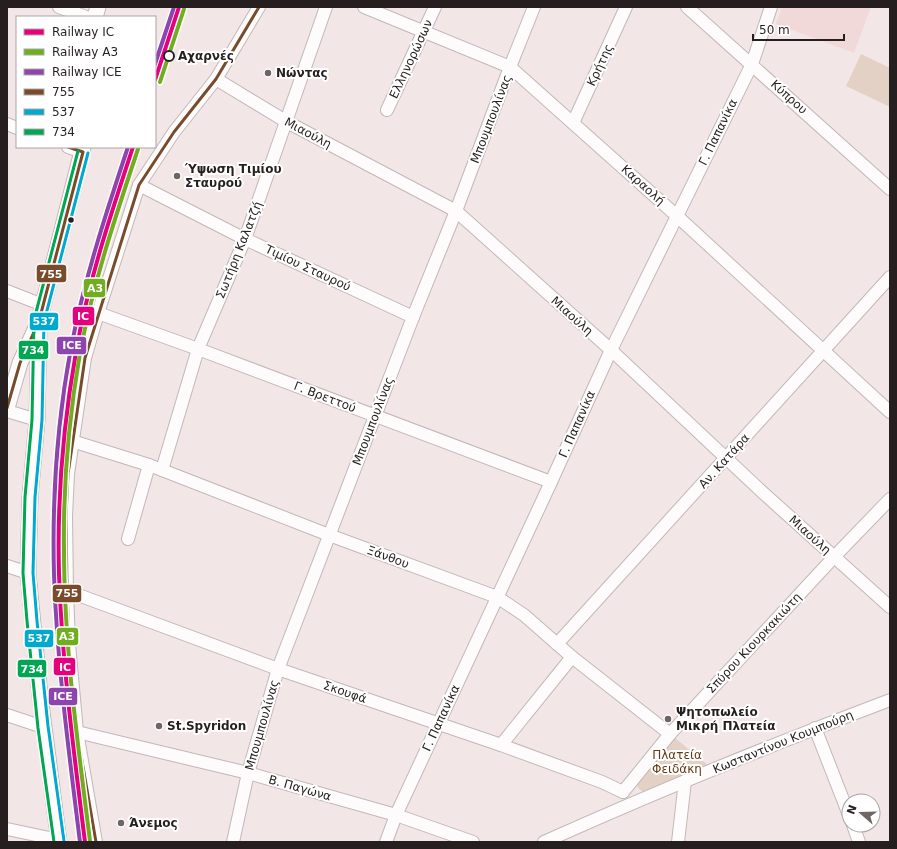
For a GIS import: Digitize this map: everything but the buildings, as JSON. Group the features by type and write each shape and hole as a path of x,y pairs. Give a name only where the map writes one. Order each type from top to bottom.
{"main road":[{"path":"7,409 20,363 39,321 83,149"},
{"path":"39,321 37,420 30,497 28,573 43,727 58,841"}],"street":[{"path":"59,7 83,16"},
{"path":"96,842 77,732 69,644 67,590 66,516 68,474 85,358 139,185 174,132 216,78 259,7"},
{"name":"Σωτήρη Καλατζή","path":"162,470 198,349 245,239 326,7"},
{"name":"Καραολή","path":"364,7 510,67 677,216 890,412"},
{"name":"Ελληνορώσων","path":"388,110 435,7"},
{"name":"Μπουμπουλίνας","path":"233,842 248,773 278,669 534,7"},
{"name":"Κρήτης","path":"573,122 626,7"},
{"name":"Κύπρου","path":"687,7 890,189"},
{"name":"Γ. Παπανίκα","path":"386,842 396,815 611,350 752,64 771,7"},
{"name":"Μιαούλη","path":"216,78 287,122 456,211 611,350 726,458 890,607"},
{"name":"Τιμίου Σταυρού","path":"139,185 245,239 413,317"},
{"name":"Αν. Κατάρα","path":"557,644 890,277"},
{"path":"7,291 43,305"},
{"name":"Γ. Βρεττού","path":"98,313 198,349 375,417 551,482"},
{"path":"7,409 37,420"},
{"name":"Ξάνθου","path":"72,440 149,465 329,535 498,597 524,615 572,657 670,734"},
{"path":"128,539 149,465"},
{"name":"Σπύρου Κιουρκακιώτη","path":"623,792 670,734 834,557 890,499"},
{"path":"7,566 28,573"},
{"name":"Σκουφά","path":"67,590 278,669 500,745 602,782 623,792"},
{"path":"500,745 572,657"},
{"name":"Κωσταντίνου Κουμπούρη","path":"544,842 628,804 815,728 890,700"},
{"path":"7,715 43,727"},
{"path":"815,728 841,795"},
{"name":"Β. Παγώνα","path":"77,732 248,773 396,815 473,842"},
{"path":"678,842 686,781"},
{"path":"623,792 628,804"},
{"path":"7,830 58,841"}],"shaded area":[{"path":"782,7 871,7 854,53 776,24"}],"green space":[{"path":"861,54 890,68 890,107 846,86"},
{"name":"Πλατεία Φειδάκη","path":"675,738 709,766 647,794 644,793 638,787 636,779"}],"rail line":[{"name":"ICE","path":"156,61 174,7"},
{"name":"IC","path":"156,77 179,7"},
{"name":"A3","path":"160,82 184,9"},
{"name":"ICE","path":"80,842 64,708 58,641 54,574 56,461 66,376 76,323 96,247 128,148"},
{"name":"IC","path":"85,842 69,708 63,641 59,574 60,490 64,435 71,379 81,326 101,248 133,148"},
{"name":"A3","path":"90,841 72,696 66,622 64,549 66,475 73,401 85,327 91,301 121,199 138,149"}],"transit line":[{"name":"755","path":"96,842 77,732 69,644 67,590 66,516 68,474 85,358 139,185 174,132 216,79 259,7"},
{"name":"755","path":"7,408 20,363 39,321 83,152 71,148"},
{"name":"734","path":"54,842 38,728 27,621 23,573 25,497 32,420 34,320 78,151"},
{"name":"537","path":"64,841 48,726 37,621 33,573 35,497 42,420 44,322 88,153"}],"place":[{"name":"Αχαρνές","path":"169,56"},
{"name":"Νώντας","path":"268,73"},
{"name":"Ύψωση Τιμίου Σταυρού","path":"177,176"},
{"name":"Ψητοπωλείο Μικρή Πλατεία","path":"668,719"},
{"name":"St.Spyridon","path":"159,726"},
{"name":"Άνεμος","path":"121,823"}]}
